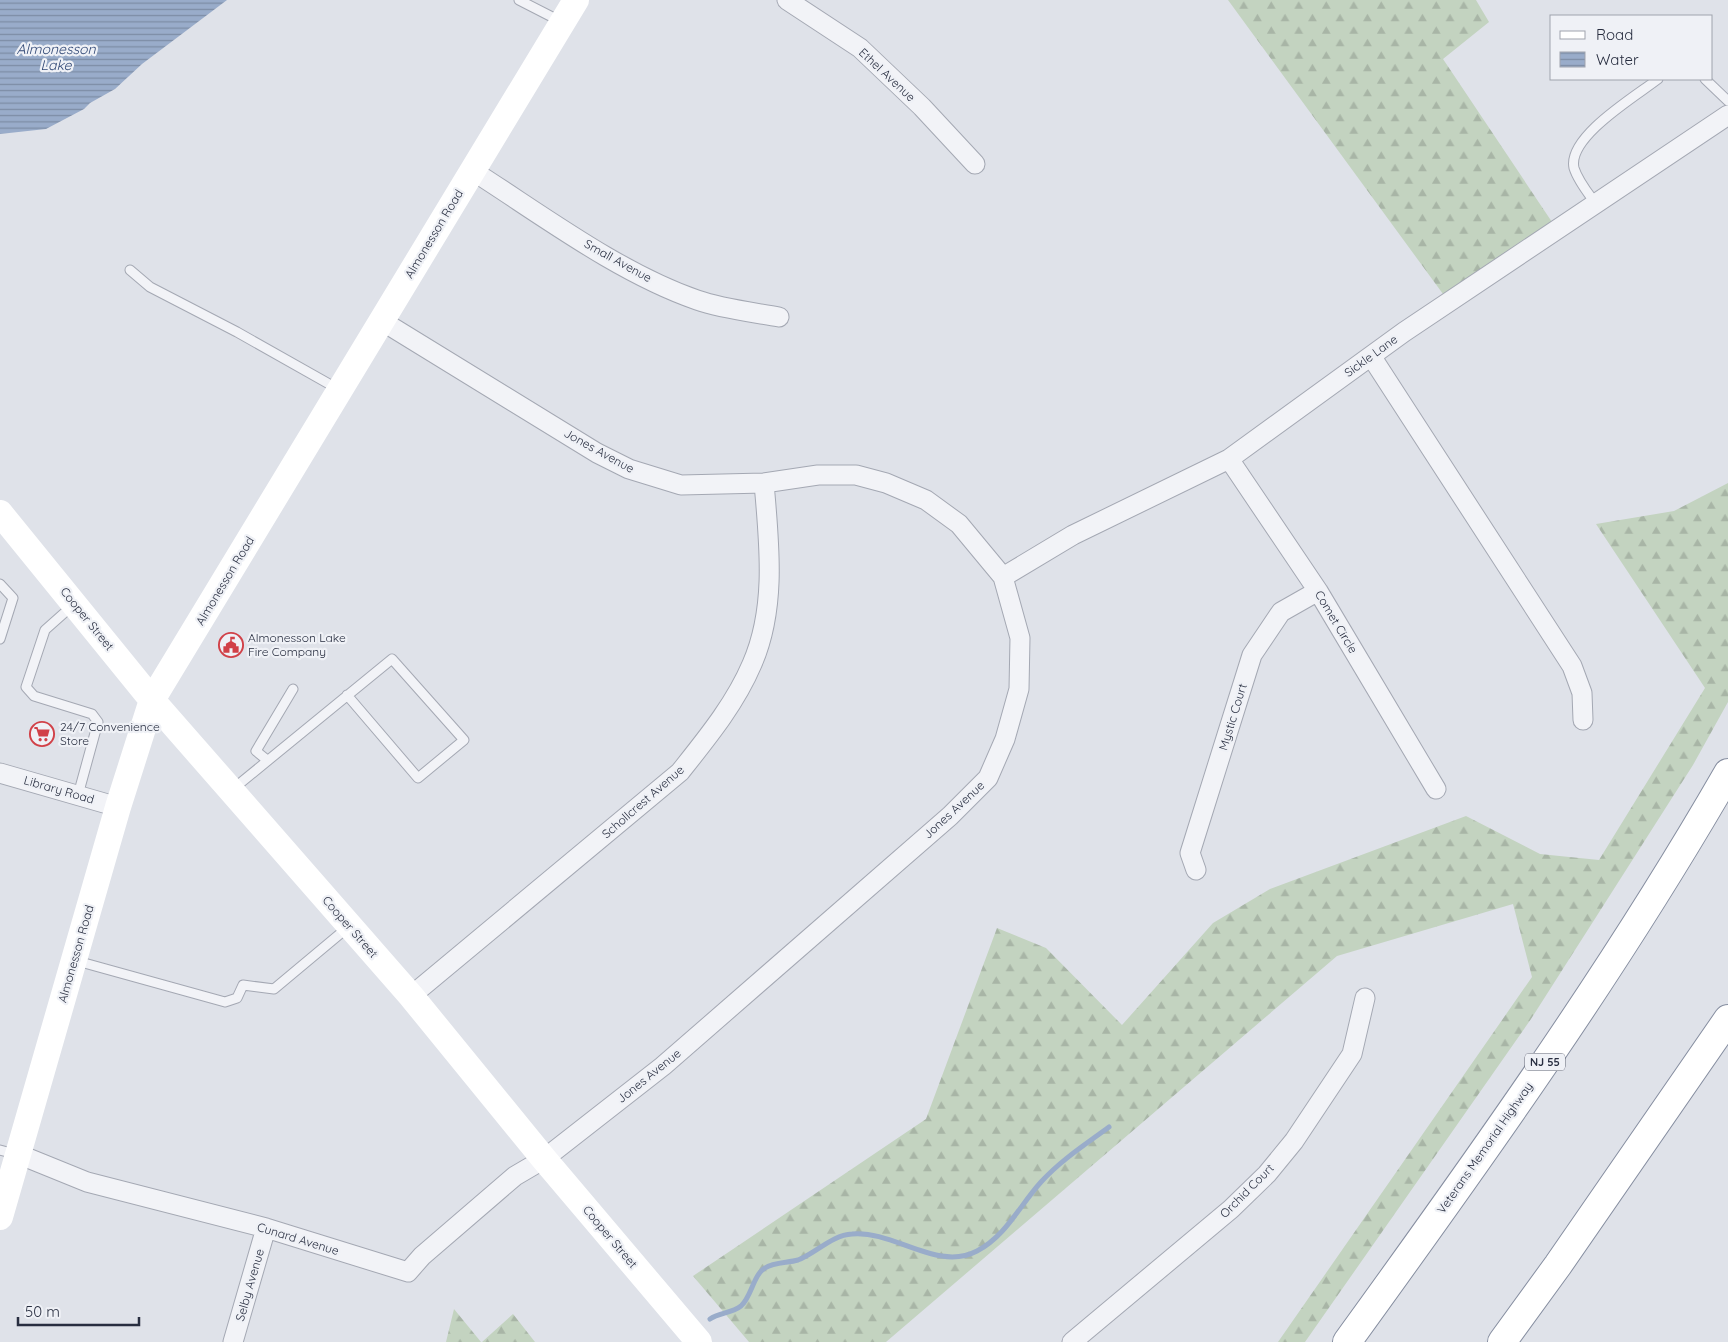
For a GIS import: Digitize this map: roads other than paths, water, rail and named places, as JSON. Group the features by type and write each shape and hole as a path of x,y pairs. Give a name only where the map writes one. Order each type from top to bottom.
{"highway":[{"name":"Veterans Memorial Highway","path":"1347,1342 1587,1002 1678,860 1728,773"},
{"path":"1502,1342 1558,1265 1728,1019"}],"street":[{"name":"Almonesson Road","path":"0,1217 9,1152 74,960 118,807 152,700 576,0"},
{"name":"Ethel Avenue","path":"787,0 860,48 922,108 975,164"},
{"name":"Sickle Lane","path":"1003,577 1073,534 1229,459 1371,356 1728,115"},
{"name":"Small Avenue","path":"473,171 582,241 644,276 697,300 779,317"},
{"name":"Jones Avenue","path":"382,321 597,453 628,469 681,485 764,483 828,475 856,475 886,483 926,500 959,524 1003,577 1020,638 1019,689 1005,739 988,778 950,816 663,1066 544,1159"},
{"path":"1371,356 1572,666 1582,693 1583,720"},
{"name":"Comet Circle","path":"1229,459 1318,591 1436,789"},
{"name":"Schollcrest Avenue","path":"411,996 680,772 715,728 753,663 764,623 770,579 764,483"},
{"name":"Cooper Street","path":"0,513 152,700 411,996 544,1159 699,1342"},
{"name":"Mystic Court","path":"1196,870 1190,853 1252,654 1281,612 1318,591"},
{"name":"Library Road","path":"0,773 118,807"},
{"name":"Orchid Court","path":"1072,1342 1227,1212 1267,1174 1294,1141 1352,1054 1365,998"},
{"name":"Cunard Avenue","path":"9,1152 87,1182 266,1228 408,1272 422,1256 516,1176 544,1159"},
{"name":"Selby Avenue","path":"233,1342 266,1228"}],"lane":[{"path":"519,0 563,22"},
{"path":"1596,204 1578,179 1574,166 1575,153 1582,140 1592,130 1657,80"},
{"path":"1706,80 1728,101"},
{"path":"130,270 150,287 237,332 340,390"},
{"path":"0,584 13,598 0,639"},
{"path":"74,605 45,630 26,687 34,696 92,714 98,722 78,795"},
{"path":"231,790 267,760 347,695 392,659 464,740 418,778 347,695"},
{"path":"267,760 256,751 293,689"},
{"path":"74,960 225,1002 236,998 244,985 274,989 349,926"}],"water":[{"name":"Almonesson Lake","path":"0,0 227,0 142,64 115,89 90,103 84,109 46,129 0,134"}],"waterway":[{"path":"710,1319 741,1306 748,1297 758,1275 765,1268 798,1260 845,1235 868,1234 946,1257 962,1256 977,1251 987,1245 1004,1229 1033,1191 1049,1174 1109,1127"}],"place":[{"name":"Almonesson Lake Fire Company","path":"231,645"},
{"name":"24/7 Convenience Store","path":"42,734"}]}
